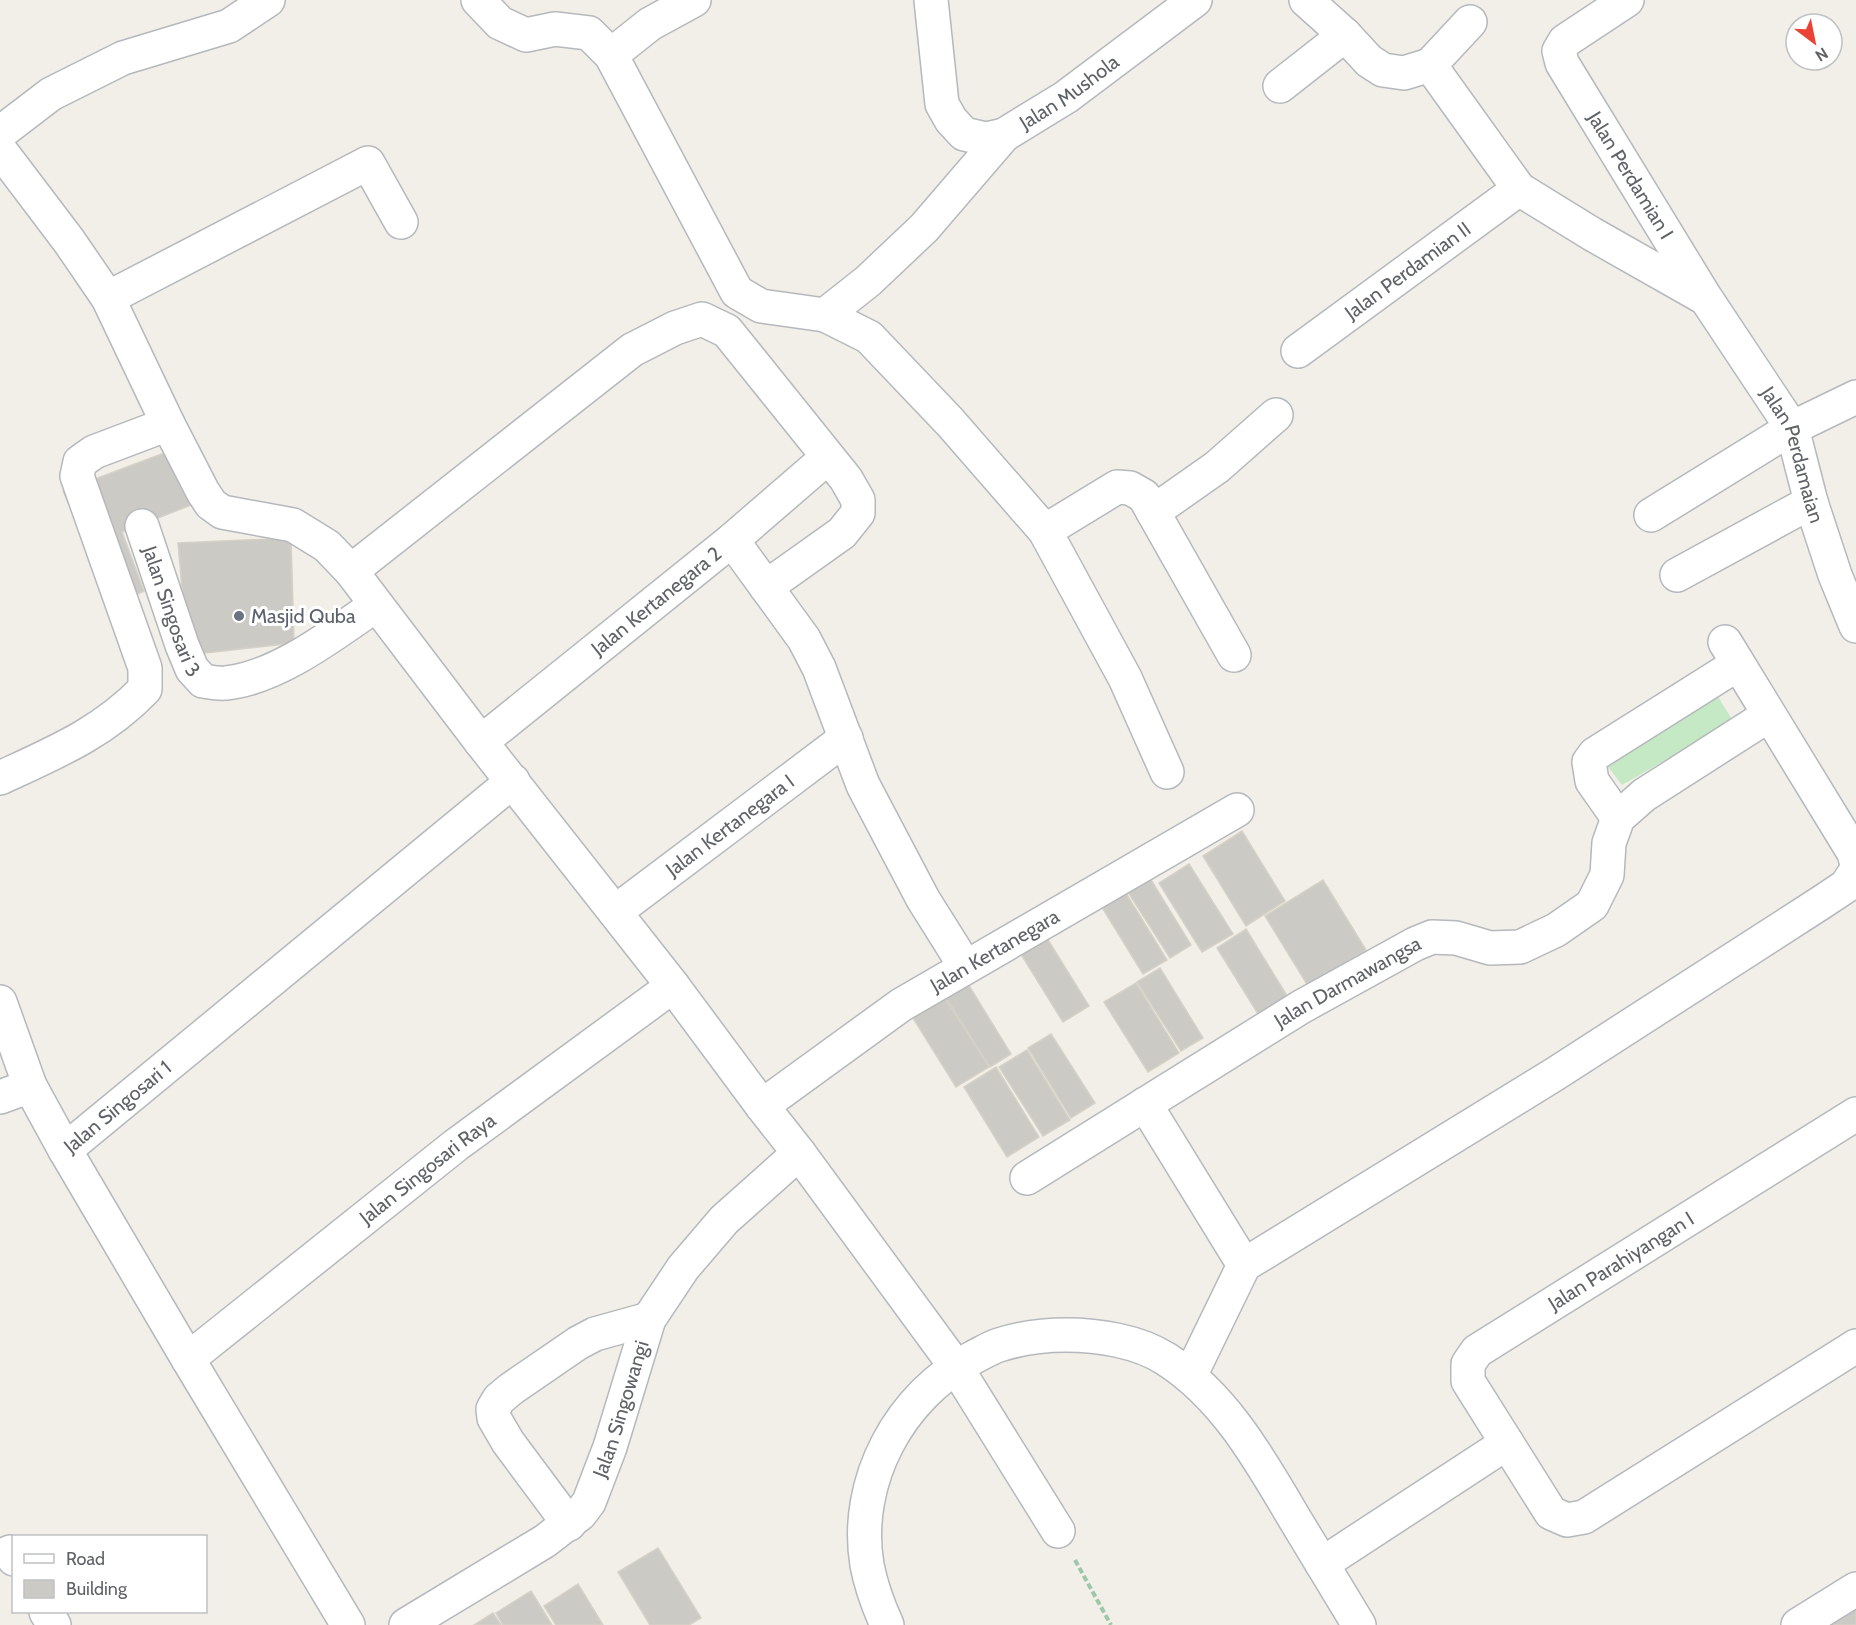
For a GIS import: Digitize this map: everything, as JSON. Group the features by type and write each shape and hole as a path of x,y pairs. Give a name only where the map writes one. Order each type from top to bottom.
{"street":[{"path":"0,133 51,94 123,58 229,26 268,0"},
{"path":"478,0 500,23 526,35 555,29 589,33 611,55 737,292 761,306 825,315 870,337 950,422 1045,531 1125,678 1167,772"},
{"path":"611,55 650,24 694,0"},
{"name":"Jalan Mushola","path":"931,0 942,104 951,120 964,134 986,139 1004,135 1066,97 1195,0"},
{"path":"1306,0 1345,35 1369,61 1383,70 1404,73 1430,65 1470,22"},
{"name":"Jalan Perdamian I","path":"1627,0 1565,41 1559,51 1562,63 1705,297"},
{"path":"1280,86 1345,35"},
{"path":"1430,65 1519,189 1592,234 1705,297"},
{"path":"825,315 868,281 924,228 1004,135"},
{"path":"0,150 69,241 108,298 202,492 222,512 293,525 327,546 351,571 481,742 673,986 956,1366 1058,1531"},
{"path":"108,298 368,163 401,222"},
{"name":"Jalan Perdamian II","path":"1298,351 1519,189"},
{"name":"Jalan Perdamaian","path":"1705,297 1792,428 1811,502 1835,575 1856,626"},
{"path":"351,571 632,350 675,328 702,319 727,331 846,479 858,500 858,513 843,533 766,586"},
{"path":"1651,515 1792,428 1856,397"},
{"path":"1153,512 1218,466 1276,415"},
{"path":"0,778 72,745 125,710 145,689 145,668 76,476 80,462 94,452 168,424"},
{"name":"Jalan Kertanegara 2","path":"481,742 732,540 828,457"},
{"path":"1045,531 1116,487 1130,488 1144,496 1234,655"},
{"path":"1677,575 1811,502"},
{"name":"Jalan Singosari 3","path":"142,526 182,645 192,669 203,681 224,683 252,678 282,666 376,605"},
{"path":"732,540 804,639 819,668 863,785 923,899 965,966"},
{"path":"1768,714 1644,795 1618,818 1592,781 1589,762 1595,754 1732,653 1854,853 1856,861"},
{"name":"Jalan Kertanegara I","path":"615,912 846,738"},
{"name":"Jalan Singosari 1","path":"348,1625 65,1150 513,780"},
{"name":"Jalan Kertanegara","path":"762,1106 901,1005 1237,810"},
{"name":"Jalan Darmawangsa","path":"1027,1178 1301,1007 1415,944 1432,937 1456,938 1491,948 1520,947 1556,930 1592,905 1607,875 1609,843 1618,818"},
{"path":"1190,1376 1244,1265 1555,1074 1846,886 1856,871"},
{"name":"Jalan Singosari Raya","path":"188,1359 456,1145 673,986"},
{"path":"0,1002 15,1092 65,1150"},
{"path":"1145,1104 1244,1265"},
{"name":"Jalan Parahiyangan I","path":"1856,1114 1477,1350 1468,1364 1468,1381 1551,1513 1567,1520 1584,1517 1856,1347"},
{"name":"Jalan Singowangi","path":"406,1625 569,1524 589,1502 610,1447 649,1319 683,1268 724,1220 799,1153"},
{"path":"569,1524 508,1442 494,1418 493,1409 498,1399 578,1343 595,1334 649,1319"},
{"path":"887,1625 874,1595 867,1563 865,1531 868,1499 890,1438 908,1411 930,1387 956,1366 997,1346 1042,1335 1088,1335 1144,1349 1164,1357 1205,1389 1231,1419 1259,1458 1359,1625"},
{"path":"1322,1564 1507,1443"},
{"path":"1798,1625 1856,1589"}],"path":[{"path":"1058,1531 1111,1625"}],"green space":[{"path":"1715,692 1733,721 1622,785 1602,759"}],"building":[{"path":"175,449 204,500 122,532 144,591 114,605 63,491"},
{"name":"Masjid Quba","path":"291,538 294,643 188,655 178,543"},
{"path":"1242,831 1285,901 1246,926 1203,856"},
{"path":"1189,864 1233,934 1202,952 1159,883"},
{"path":"1148,875 1191,945 1170,958 1126,889"},
{"path":"1323,880 1366,950 1308,986 1265,916"},
{"path":"1124,890 1167,960 1143,974 1100,904"},
{"path":"1246,929 1289,999 1260,1017 1217,948"},
{"path":"1045,935 1089,1006 1063,1022 1019,951"},
{"path":"1160,968 1203,1038 1181,1051 1137,982"},
{"path":"1136,983 1179,1053 1148,1072 1104,1002"},
{"path":"968,984 1011,1054 990,1067 946,998"},
{"path":"945,998 989,1067 956,1087 913,1018"},
{"path":"1051,1034 1095,1103 1071,1118 1028,1048"},
{"path":"1027,1050 1070,1120 1043,1136 999,1067"},
{"path":"996,1067 1039,1137 1007,1157 964,1087"},
{"path":"658,1548 701,1618 689,1625 650,1625 618,1572"},
{"path":"578,1584 603,1625 556,1625 544,1606"},
{"path":"531,1591 552,1625 503,1625 496,1613"},
{"path":"1856,1606 1856,1625 1825,1625"},
{"path":"493,1613 501,1625 474,1625"}],"place":[{"name":"Masjid Quba","path":"239,616"}]}
